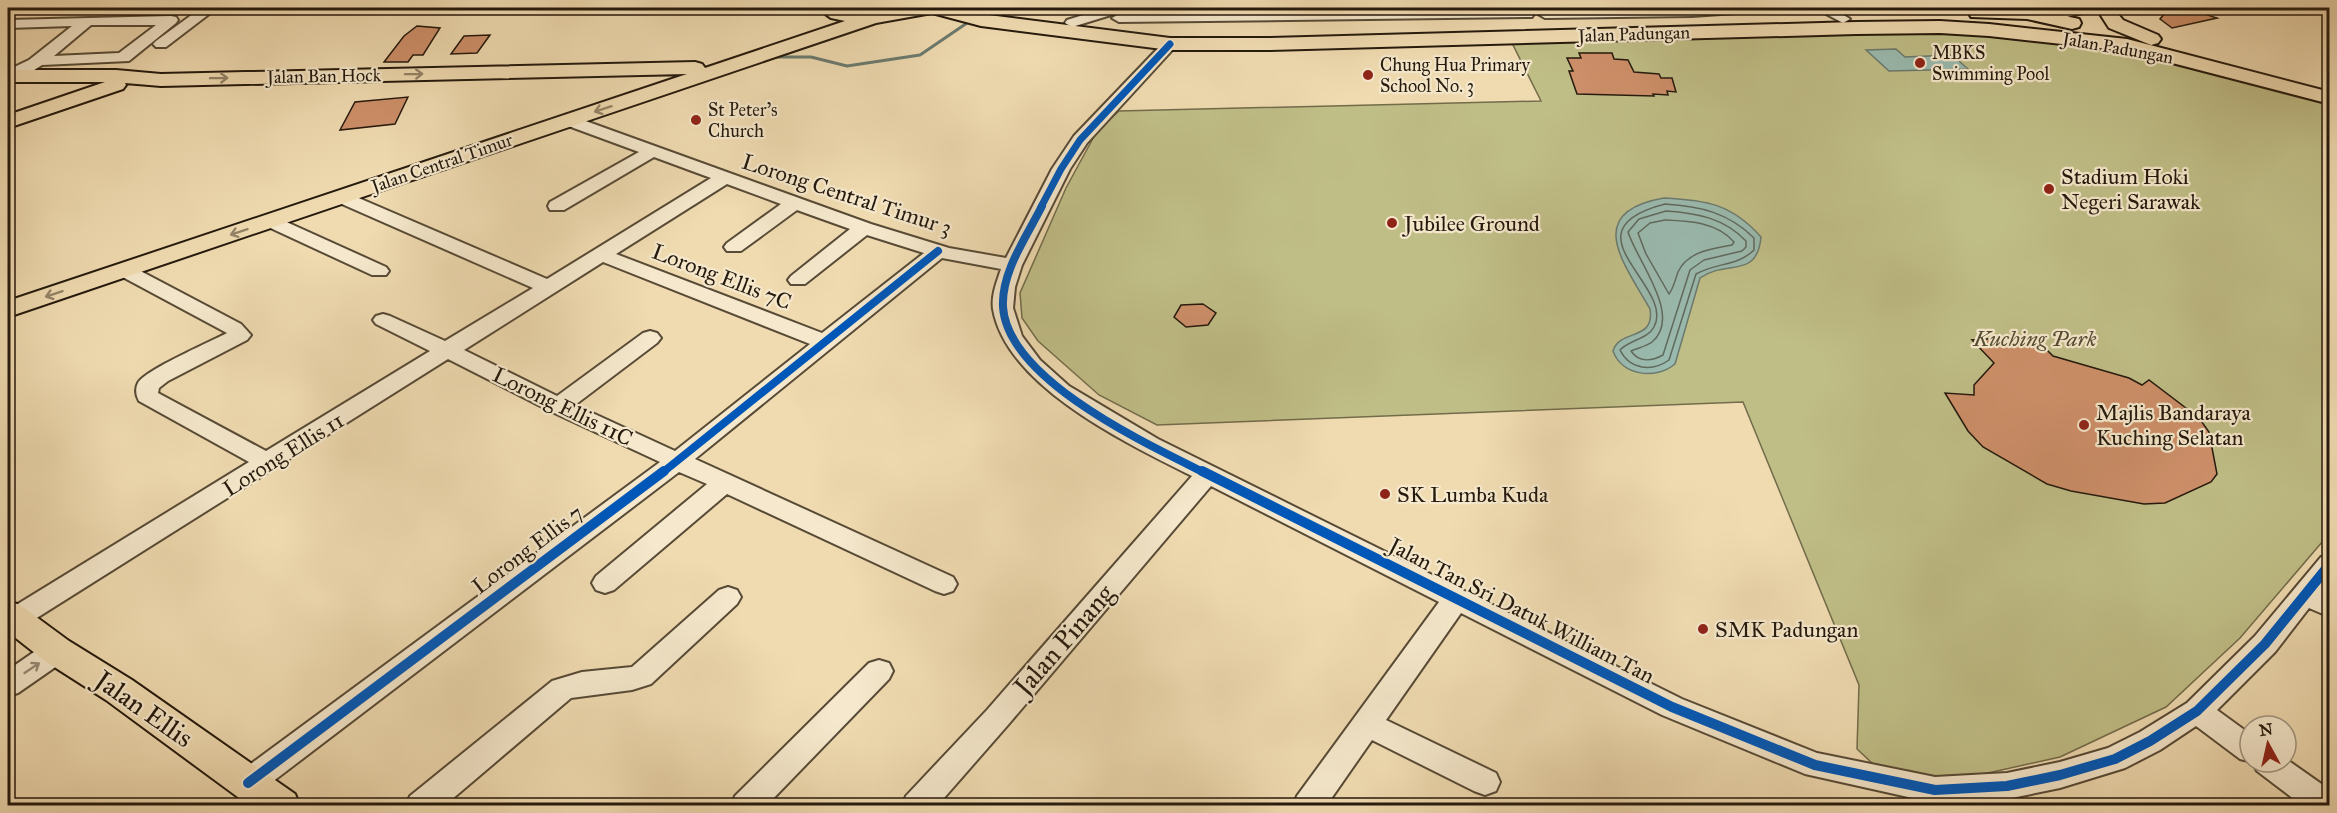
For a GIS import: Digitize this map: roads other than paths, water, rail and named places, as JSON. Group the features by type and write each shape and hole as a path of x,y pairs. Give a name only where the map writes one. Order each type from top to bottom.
{"main road":[{"name":"Jalan Padungan","path":"932,8 1170,44 1270,44 1940,27 2127,45 2330,98"},
{"path":"901,15 932,8"},
{"path":"2111,8 2109,14 2116,24 2168,45"},
{"path":"640,69 698,68 735,57 810,29 825,18 827,9 854,17 976,14"},
{"path":"1883,19 1915,9"},
{"name":"Jalan Padungan","path":"976,14 1072,23 1123,19 1246,33 1532,14 1565,28 1808,14 1843,19 2037,18 2168,45 2330,88"},
{"name":"Jalan Central Timur","path":"8,309 877,17"},
{"path":"1940,27 2037,18 2127,45"},
{"name":"Jalan Ban Hock","path":"8,75 35,67 161,80 640,69"},
{"path":"632,100 656,79 654,75 640,69"},
{"path":"8,122 117,84 161,80"},
{"path":"8,82 52,82 63,86 65,89 60,103"},
{"name":"Jalan Ellis","path":"11,617 57,651 119,690 281,806"}],"street":[{"path":"111,20 141,8"},
{"path":"116,76 210,8"},
{"path":"1072,23 1123,19 1121,14 1135,8"},
{"path":"1532,14 1692,12 1750,8"},
{"path":"1822,8 1843,19"},
{"path":"2037,18 2085,8"},
{"path":"1532,14 1565,28"},
{"path":"8,24 171,20 123,58 35,67 8,62"},
{"path":"35,67 87,21"},
{"name":"Jalan Tan Sri Datuk William Tan","path":"1170,44 1080,140 1060,169 1012,265 1005,287 1003,308 1012,336 1032,365 1061,391 1150,445 1672,707 1815,765 1935,790 2007,786 2089,768 2115,759 2150,741 2197,711 2259,650 2330,564"},
{"name":"Lorong Central Timur 3","path":"569,120 651,152 864,228 938,251 1012,265"},
{"path":"557,206 651,152"},
{"name":"Lorong Ellis 11","path":"11,617 269,463 724,178"},
{"path":"341,197 550,288"},
{"path":"734,247 795,203"},
{"path":"271,222 379,271"},
{"path":"798,280 864,228"},
{"name":"Lorong Ellis 7","path":"248,783 679,460 938,251"},
{"name":"Lorong Ellis 7C","path":"602,255 825,342"},
{"path":"124,270 234,329 240,335 159,376 148,385 147,396 269,463"},
{"name":"Lorong Ellis 11C","path":"383,320 558,406 944,584"},
{"path":"558,406 650,338"},
{"name":"Jalan Pinang","path":"917,806 997,718 1208,473"},
{"path":"605,583 725,482"},
{"path":"2306,594 2330,607"},
{"path":"421,806 562,689 578,683 628,680 641,676 728,597"},
{"path":"1308,806 1456,599"},
{"path":"8,685 57,651"},
{"path":"746,806 879,671"},
{"path":"2197,711 2238,741"},
{"path":"1367,724 1485,782"},
{"path":"2283,774 2327,806"}],"water":[{"name":"MBKS Swimming Pool","path":"1896,49 1905,57 1952,55 1968,69 1889,71 1866,50"},
{"path":"1664,198 1693,200 1717,206 1740,217 1761,237 1758,250 1747,264 1720,270 1700,278 1675,364 1659,372 1640,373 1624,366 1613,351 1622,339 1642,331 1650,319 1650,309 1621,257 1616,241 1617,227 1624,215 1639,205"}],"waterway":[{"path":"776,57 811,57 847,66 920,55 967,23"}],"place":[{"name":"MBKS Swimming Pool","path":"1920,63"},
{"name":"Chung Hua Primary School No. 3","path":"1368,75"},
{"name":"St Peter’s Church","path":"696,120"},
{"name":"Stadium Hoki Negeri Sarawak","path":"2049,189"},
{"name":"Jubilee Ground","path":"1392,223"},
{"name":"Majlis Bandaraya Kuching Selatan","path":"2084,425"},
{"name":"SK Lumba Kuda","path":"1385,494"},
{"name":"SMK Padungan","path":"1703,629"}],"park label":[{"name":"Kuching Park","path":"2035,338"}]}
